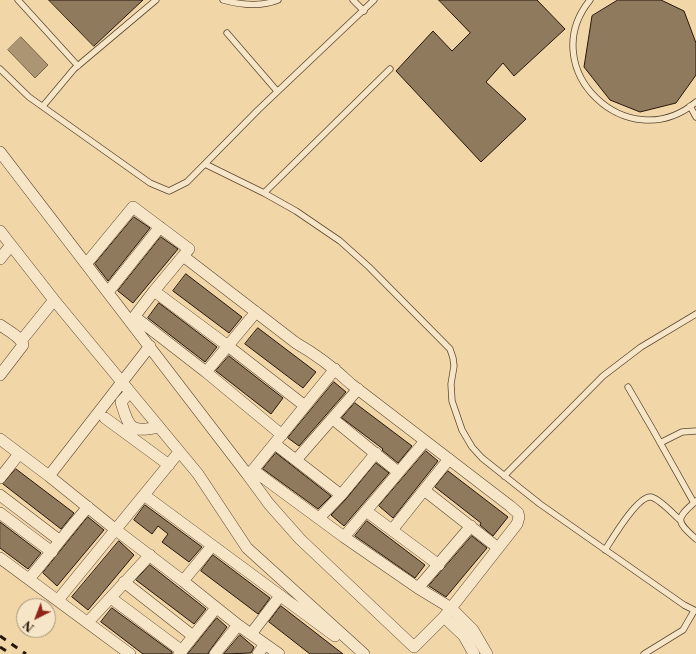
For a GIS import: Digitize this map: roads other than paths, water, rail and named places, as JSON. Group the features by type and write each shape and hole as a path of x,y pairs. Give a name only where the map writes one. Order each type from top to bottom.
{"street":[{"path":"0,152 108,292 133,319 150,346 250,472 269,504 300,539 414,647 447,613 517,524 519,517 518,513 358,389 335,369 315,354 296,343 183,256"},
{"path":"86,264 133,207 189,249 133,319"},
{"path":"108,292 160,227"},
{"path":"0,231 54,300 198,474 247,548 351,650 364,654"},
{"path":"0,259 11,245"},
{"path":"154,291 305,406"},
{"path":"21,341 54,300"},
{"path":"206,372 256,312"},
{"path":"133,319 206,372 282,435"},
{"path":"0,325 21,341 23,345 0,375"},
{"path":"49,476 150,346"},
{"path":"250,472 275,444 335,369"},
{"path":"296,460 358,389"},
{"path":"130,392 121,402 128,423 133,428 145,430 158,427"},
{"path":"105,418 169,465"},
{"path":"333,419 398,472"},
{"path":"0,439 238,625 279,654"},
{"path":"344,537 425,441"},
{"path":"275,444 341,495"},
{"path":"58,600 179,452"},
{"path":"319,518 341,495 376,453"},
{"path":"0,478 19,454"},
{"path":"392,530 449,460"},
{"path":"250,472 319,518 418,588 447,613 473,630 487,654"},
{"path":"424,490 498,548"},
{"path":"0,495 59,540"},
{"path":"144,495 337,638"},
{"path":"29,579 52,552 59,540 88,507"},
{"path":"366,511 439,565"},
{"path":"0,513 52,552"},
{"path":"418,588 471,526"},
{"path":"183,581 212,546"},
{"path":"88,622 150,556"},
{"path":"0,558 130,654"},
{"path":"124,582 193,636"},
{"path":"251,634 280,596"},
{"path":"111,598 180,653 216,608"},
{"path":"447,613 464,636 474,654"},
{"path":"215,654 238,625"},
{"path":"258,654 265,644"}],"lane":[{"path":"18,0 78,66"},
{"path":"42,106 78,66 156,0"},
{"path":"223,0 241,5 272,3 278,0"},
{"path":"353,0 364,10"},
{"path":"0,68 29,97 150,183 169,191 187,182 278,91 374,0"},
{"path":"590,0 581,14 577,24 574,45 576,66 585,86 592,95 608,109 628,118 639,120 650,120 671,116 696,102"},
{"path":"227,34 278,91"},
{"path":"264,192 390,69"},
{"path":"690,106 696,117"},
{"path":"205,164 264,192 296,211 340,241 369,267 450,349 454,366 450,384 452,401 462,430 472,447 482,458 540,504 684,605 695,611 682,630 644,654"},
{"path":"504,476 603,376 641,347 696,314"},
{"path":"628,387 695,502 683,513 680,520"},
{"path":"660,443 682,432 696,431"},
{"path":"605,550 632,511 645,498 650,497 656,499 680,520 685,530 696,539"}],"railway":[{"path":"0,636 26,654"},
{"path":"0,647 11,654"}]}
